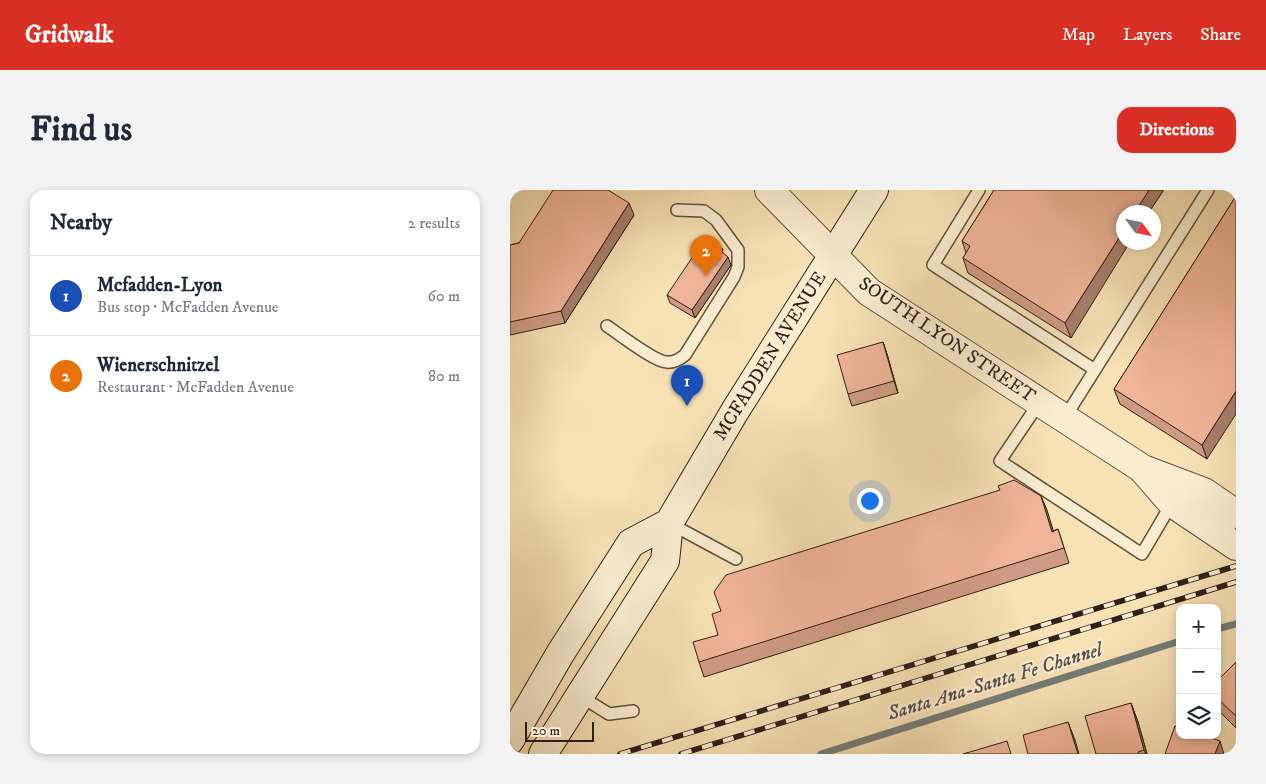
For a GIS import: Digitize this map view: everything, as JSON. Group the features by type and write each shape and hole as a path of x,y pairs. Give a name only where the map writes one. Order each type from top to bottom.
{"main road":[{"name":"SOUTH LYON STREET","path":"769,190 869,292 1143,469 1204,492 1234,509"},
{"name":"MCFADDEN AVENUE","path":"543,754 664,561 670,523 735,411 874,190"},
{"name":"SOUTH LYON STREET","path":"1143,469 1172,503 1236,546"},
{"path":"510,740 560,654 630,543 670,523"}],"lane":[{"path":"979,190 933,265 1095,370"},
{"path":"1064,419 1208,190"},
{"path":"607,326 656,358 667,363 677,361 685,355 734,277 738,268 738,250 716,220 704,211 677,210"},
{"path":"1040,403 1000,461 1142,554 1172,503"},
{"path":"670,523 736,559"},
{"path":"580,696 609,714 633,711"}],"building":[{"path":"553,190 608,190 629,203 561,311 510,322 510,245 519,243"},
{"path":"994,190 1149,190 1139,205 1116,205 1116,243 1065,323 963,258 970,246 962,241"},
{"path":"1236,196 1236,391 1202,445 1114,389"},
{"path":"704,240 711,245 713,243 723,249 722,252 728,257 692,310 667,295"},
{"path":"883,342 894,381 848,394 837,355"},
{"path":"1014,480 1041,496 1052,532 1058,529 1064,548 699,662 693,642 718,635 712,614 721,611 714,592 726,575 1000,490 998,486"},
{"path":"1236,662 1236,716 1221,702 1221,677"},
{"path":"1131,703 1144,750 1138,752 1139,754 1096,754 1085,716"},
{"path":"1068,722 1078,754 1028,754 1023,735"},
{"path":"1175,726 1176,739 1214,739 1220,741 1215,754 1165,754"},
{"path":"1007,741 1011,754 963,754"}],"waterway":[{"name":"Santa Ana-Santa Fe Channel","path":"1221,628 1236,624"},
{"name":"Santa Ana-Santa Fe Channel","path":"821,754 1176,642"}],"railway":[{"path":"620,754 1236,566"},
{"path":"681,754 1236,582"}],"place":[{"name":"Wienerschnitzel","path":"706,276"},
{"name":"Mcfadden-Lyon","path":"687,406"}]}
